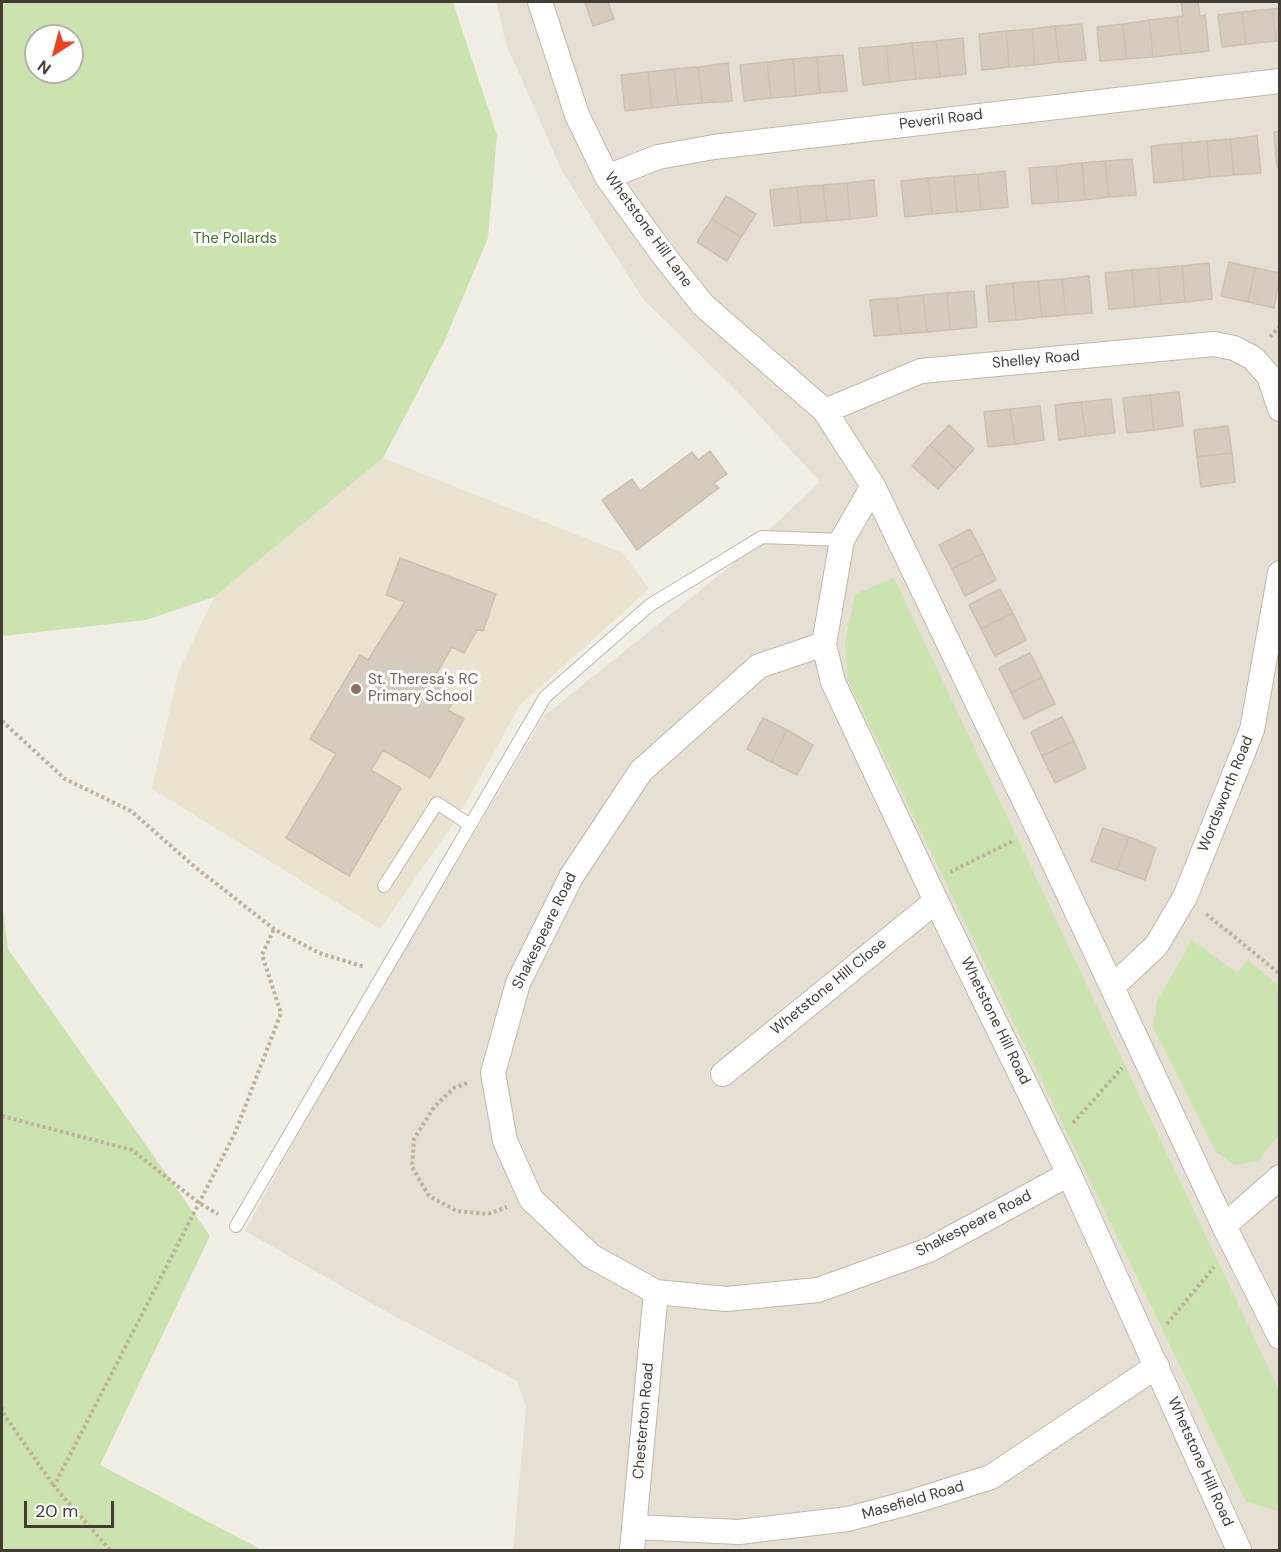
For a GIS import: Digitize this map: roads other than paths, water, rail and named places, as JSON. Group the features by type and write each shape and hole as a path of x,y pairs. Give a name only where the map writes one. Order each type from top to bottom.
{"street":[{"name":"Whetstone Hill Lane","path":"540,2 577,115 607,177 663,255 703,305 825,411"},
{"name":"Peveril Road","path":"607,177 658,157 714,147 1280,81"},
{"name":"Shelley Road","path":"825,411 921,371 1214,344 1234,348 1253,358 1269,376 1280,409"},
{"path":"825,411 873,486 1038,829 1224,1226 1280,1337"},
{"name":"Whetstone Hill Road","path":"873,486 842,540 824,644 833,682 936,901 1069,1174 1239,1551"},
{"name":"Wordsworth Road","path":"1112,987 1156,946 1185,897 1252,730 1280,573"},
{"name":"Shakespeare Road","path":"824,644 759,666 641,771 571,877 518,983 493,1073 505,1141 531,1199 591,1256 657,1292 726,1299 818,1290 928,1250 1069,1174"},
{"name":"Whetstone Hill Close","path":"723,1074 936,901"},
{"path":"1224,1226 1280,1177"},
{"name":"Chesterton Road","path":"633,1539 657,1292"},
{"name":"Masefield Road","path":"633,1539 750,1531 848,1519 991,1477 1157,1366"}],"lane":[{"path":"236,1226 545,697 650,605 762,537 842,540"},
{"path":"384,886 436,803 470,825"}],"place":[{"name":"St. Theresa's RC Primary School","path":"356,689"}],"park label":[{"name":"The Pollards","path":"235,239"}]}
